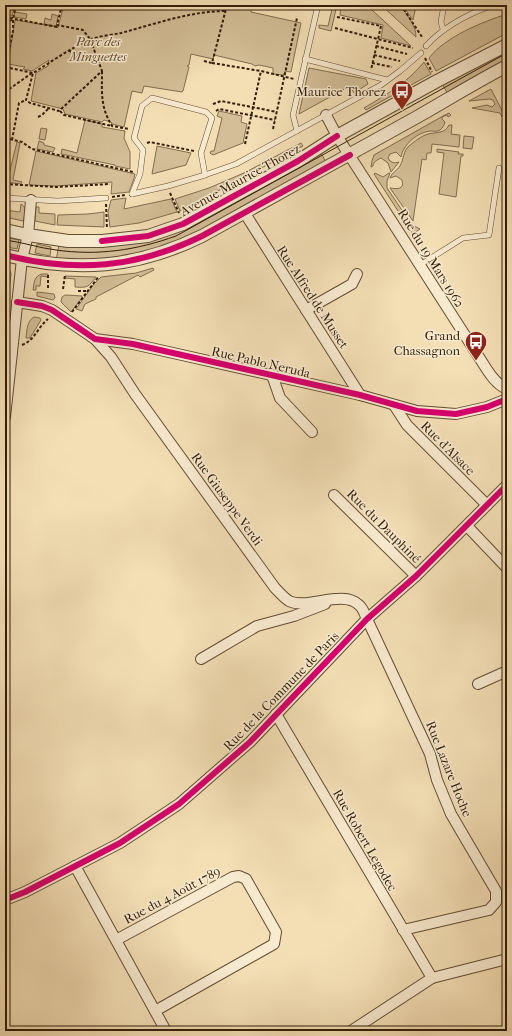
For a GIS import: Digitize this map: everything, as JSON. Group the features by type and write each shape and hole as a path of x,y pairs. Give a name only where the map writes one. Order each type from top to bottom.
{"street":[{"name":"Avenue Maurice Thorez","path":"5,230 68,241 95,241 124,240 148,236 184,224 298,161 337,136 437,81 507,45"},
{"path":"5,255 22,259 70,265 112,264 146,258 179,247 350,155 507,66"},
{"name":"Rue du 19 Mars 1962","path":"326,115 337,136 491,376 502,387 507,389"},
{"path":"5,417 22,259 28,235 31,200"},
{"name":"Rue Alfred de Musset","path":"244,212 360,395"},
{"path":"306,310 352,284 357,274"},
{"name":"Rue Pablo Neruda","path":"17,302 42,306 52,310 95,339 133,344 272,375 360,395 417,411 456,414 487,407 507,399"},
{"name":"Rue Giuseppe Verdi","path":"95,339 111,357 135,394 275,588 289,601 297,603 340,599 350,600 359,605 367,619"},
{"path":"272,375 280,398 312,432"},
{"name":"Rue d'Alsace","path":"394,405 407,425 487,505"},
{"name":"Rue de la Commune de Paris","path":"5,900 25,892 120,843 179,804 250,742 367,619 416,576 507,485"},
{"name":"Rue du Dauphiné","path":"334,495 416,576"},
{"path":"467,526 507,568"},
{"path":"201,659 257,626 294,616 340,599"},
{"name":"Rue Lazare Hoche","path":"367,619 430,754 437,780 451,814 496,891 496,902 489,910 403,930"},
{"path":"478,684 507,671"},
{"name":"Rue Robert Legodec","path":"276,714 432,978"},
{"path":"75,866 166,1031"},
{"name":"Rue du 4 Août 1789","path":"116,940 233,877 239,876 246,879 276,932 274,944 155,1011"},
{"path":"351,1031 432,978 507,959"}],"lane":[{"path":"297,131 293,115 318,5"},
{"path":"443,29 441,22 444,5"},
{"path":"426,46 443,29 475,11 493,5"},
{"path":"132,194 168,186 236,164 326,115 386,80 400,71 421,53"},
{"path":"305,59 386,80"},
{"path":"132,194 140,174 143,150 134,138 142,106 152,98 206,112 212,118 201,153 205,175"},
{"path":"420,265 463,238 489,235 499,168"},
{"path":"5,198 58,201 106,198"}],"path":[{"path":"16,5 13,19 13,31 5,67 33,73"},
{"path":"57,25 62,5"},
{"path":"212,63 227,5"},
{"path":"401,5 422,37"},
{"path":"5,92 33,73 90,39 194,14 212,11 226,11"},
{"path":"5,17 57,27 57,25 83,30 90,39 102,71 102,105 112,126"},
{"path":"337,17 380,26 369,76"},
{"path":"273,129 298,18"},
{"path":"5,22 13,19"},
{"path":"335,28 413,48"},
{"path":"376,46 408,54"},
{"path":"69,51 98,60"},
{"path":"421,53 434,75"},
{"path":"374,55 400,60"},
{"path":"204,61 301,80"},
{"path":"372,63 392,67"},
{"path":"59,111 102,71"},
{"path":"245,144 261,71"},
{"path":"26,100 33,73"},
{"path":"26,100 30,103 59,111 64,115 136,131"},
{"path":"12,140 19,103 26,100"},
{"path":"213,104 221,101 277,112"},
{"path":"38,118 49,108"},
{"path":"209,115 219,109 275,120"},
{"path":"5,138 22,142 32,149 140,174"},
{"path":"139,144 150,142 201,153"},
{"path":"5,184 56,187 110,184"},
{"path":"168,186 180,213"},
{"path":"107,229 106,198 132,194"},
{"path":"48,272 48,288"},
{"path":"63,289 65,274"},
{"path":"78,304 99,275"},
{"path":"78,291 88,291"},
{"path":"13,346 24,345 31,340 39,327 47,320 58,314"}],"green space":[{"path":"5,5 15,5 12,16 5,15"},
{"name":"Parc des Minguettes","path":"64,5 225,5 229,7 230,5 252,5 251,12 301,23 291,72 285,71 284,75 273,74 273,68 259,65 255,66 214,55 213,59 191,54 189,65 187,66 189,67 183,91 144,86 142,93 132,91 124,127 104,120 102,122 65,114 63,109 31,101 36,73 48,66 49,60 32,71 23,69 25,67 8,64 15,20 58,27"},
{"path":"333,5 337,5 331,31 319,28 319,25 328,26"},
{"path":"341,5 365,5 411,46 381,38 383,25 340,15"},
{"path":"381,5 400,5 413,24 416,37"},
{"path":"402,5 416,6 413,20"},
{"path":"15,12 27,14 26,19 14,17"},
{"path":"52,14 58,16 56,26 44,24 45,18 51,20"},
{"path":"507,14 507,33 436,71 429,58 444,43 465,31"},
{"path":"507,49 507,63 449,96 441,82"},
{"path":"424,62 431,74 366,110 364,108 404,82"},
{"path":"309,68 366,79 368,84 354,93 350,86 299,114"},
{"path":"491,89 507,120 507,126 500,113 472,108 487,105 492,107 495,104 493,100 490,99 469,101"},
{"path":"219,111 242,116 241,122 247,124 243,143 213,155 210,153 211,151 214,151 222,118 217,116"},
{"path":"449,113 451,115 448,117 447,115 442,117 445,122 440,130 426,132 416,137 402,152 401,157 396,152 390,154 388,158 390,161 394,163 399,162 391,172 388,163 381,158 371,167 374,155"},
{"path":"85,120 102,124 102,127 125,131 124,138 130,152 130,169 61,154 62,149 77,153"},
{"path":"449,125 452,125 451,134 460,135 459,147 432,144 431,153 427,153 426,160 422,159 413,221 390,188 397,189 401,187 403,183 402,180 396,176 390,178 400,166 409,146 425,135 445,130"},
{"path":"41,128 47,129 45,140 39,139"},
{"path":"464,136 474,137 472,149 463,148"},
{"path":"39,141 44,143 44,145 55,148 53,152 37,149"},
{"path":"17,142 20,143 13,180 22,182 21,184 5,182 5,173 9,174"},
{"path":"301,143 303,146 180,211 175,199 209,188 244,173"},
{"path":"157,146 191,153 186,165 152,174"},
{"path":"437,149 459,152 458,154 463,154 463,156 461,156 456,197 439,194 444,153 437,152"},
{"path":"36,151 135,174 135,176 129,192 111,194 112,182 55,186 29,185"},
{"path":"320,151 327,164 172,247 109,261 56,260 59,245 142,241"},
{"path":"375,173 383,177 390,173 387,181 387,188 412,225 420,229 413,234 374,174"},
{"path":"126,198 124,209 171,199 177,212 139,223 110,227 108,212 111,200"},
{"path":"21,204 25,208 23,221 5,217 5,210 20,212"},
{"path":"36,207 39,207 39,213 55,214 55,225 35,221"},
{"path":"104,212 104,227 57,225 58,215"},
{"path":"9,238 19,240 17,249 7,247"},
{"path":"37,244 51,247 50,256 35,253"},
{"path":"5,267 9,268 11,274 5,316"},
{"path":"153,268 154,270 140,277 138,275 96,297 96,299 85,304 82,311 76,309 94,284 101,277 136,273"},
{"path":"48,274 48,277 41,276 40,286 36,286 36,290 33,290 34,282 37,276"},
{"path":"65,276 96,277 85,287 75,287 75,279 65,278"},
{"path":"37,292 54,294 55,298 53,300 37,296"},
{"path":"65,295 82,296 71,312 61,302 62,297"},
{"path":"34,317 40,318 41,320 30,338 26,338 29,323"}],"tram line":[{"path":"5,240 72,252 102,252 147,245 176,236 507,53"}],"cycle path":[{"path":"102,241 148,236 183,224 298,161 337,136"},
{"path":"5,255 31,261 81,265 130,261 154,255 178,247 202,236 350,155"},
{"path":"17,302 42,306 52,310 95,339 133,344 360,395 417,411 456,414 487,407 507,399"},
{"path":"5,900 25,892 120,843 179,804 250,742 367,619 416,576 507,485"}],"place":[{"name":"Maurice Thorez","path":"402,110"},
{"name":"Grand Chassagnon","path":"476,362"}]}
